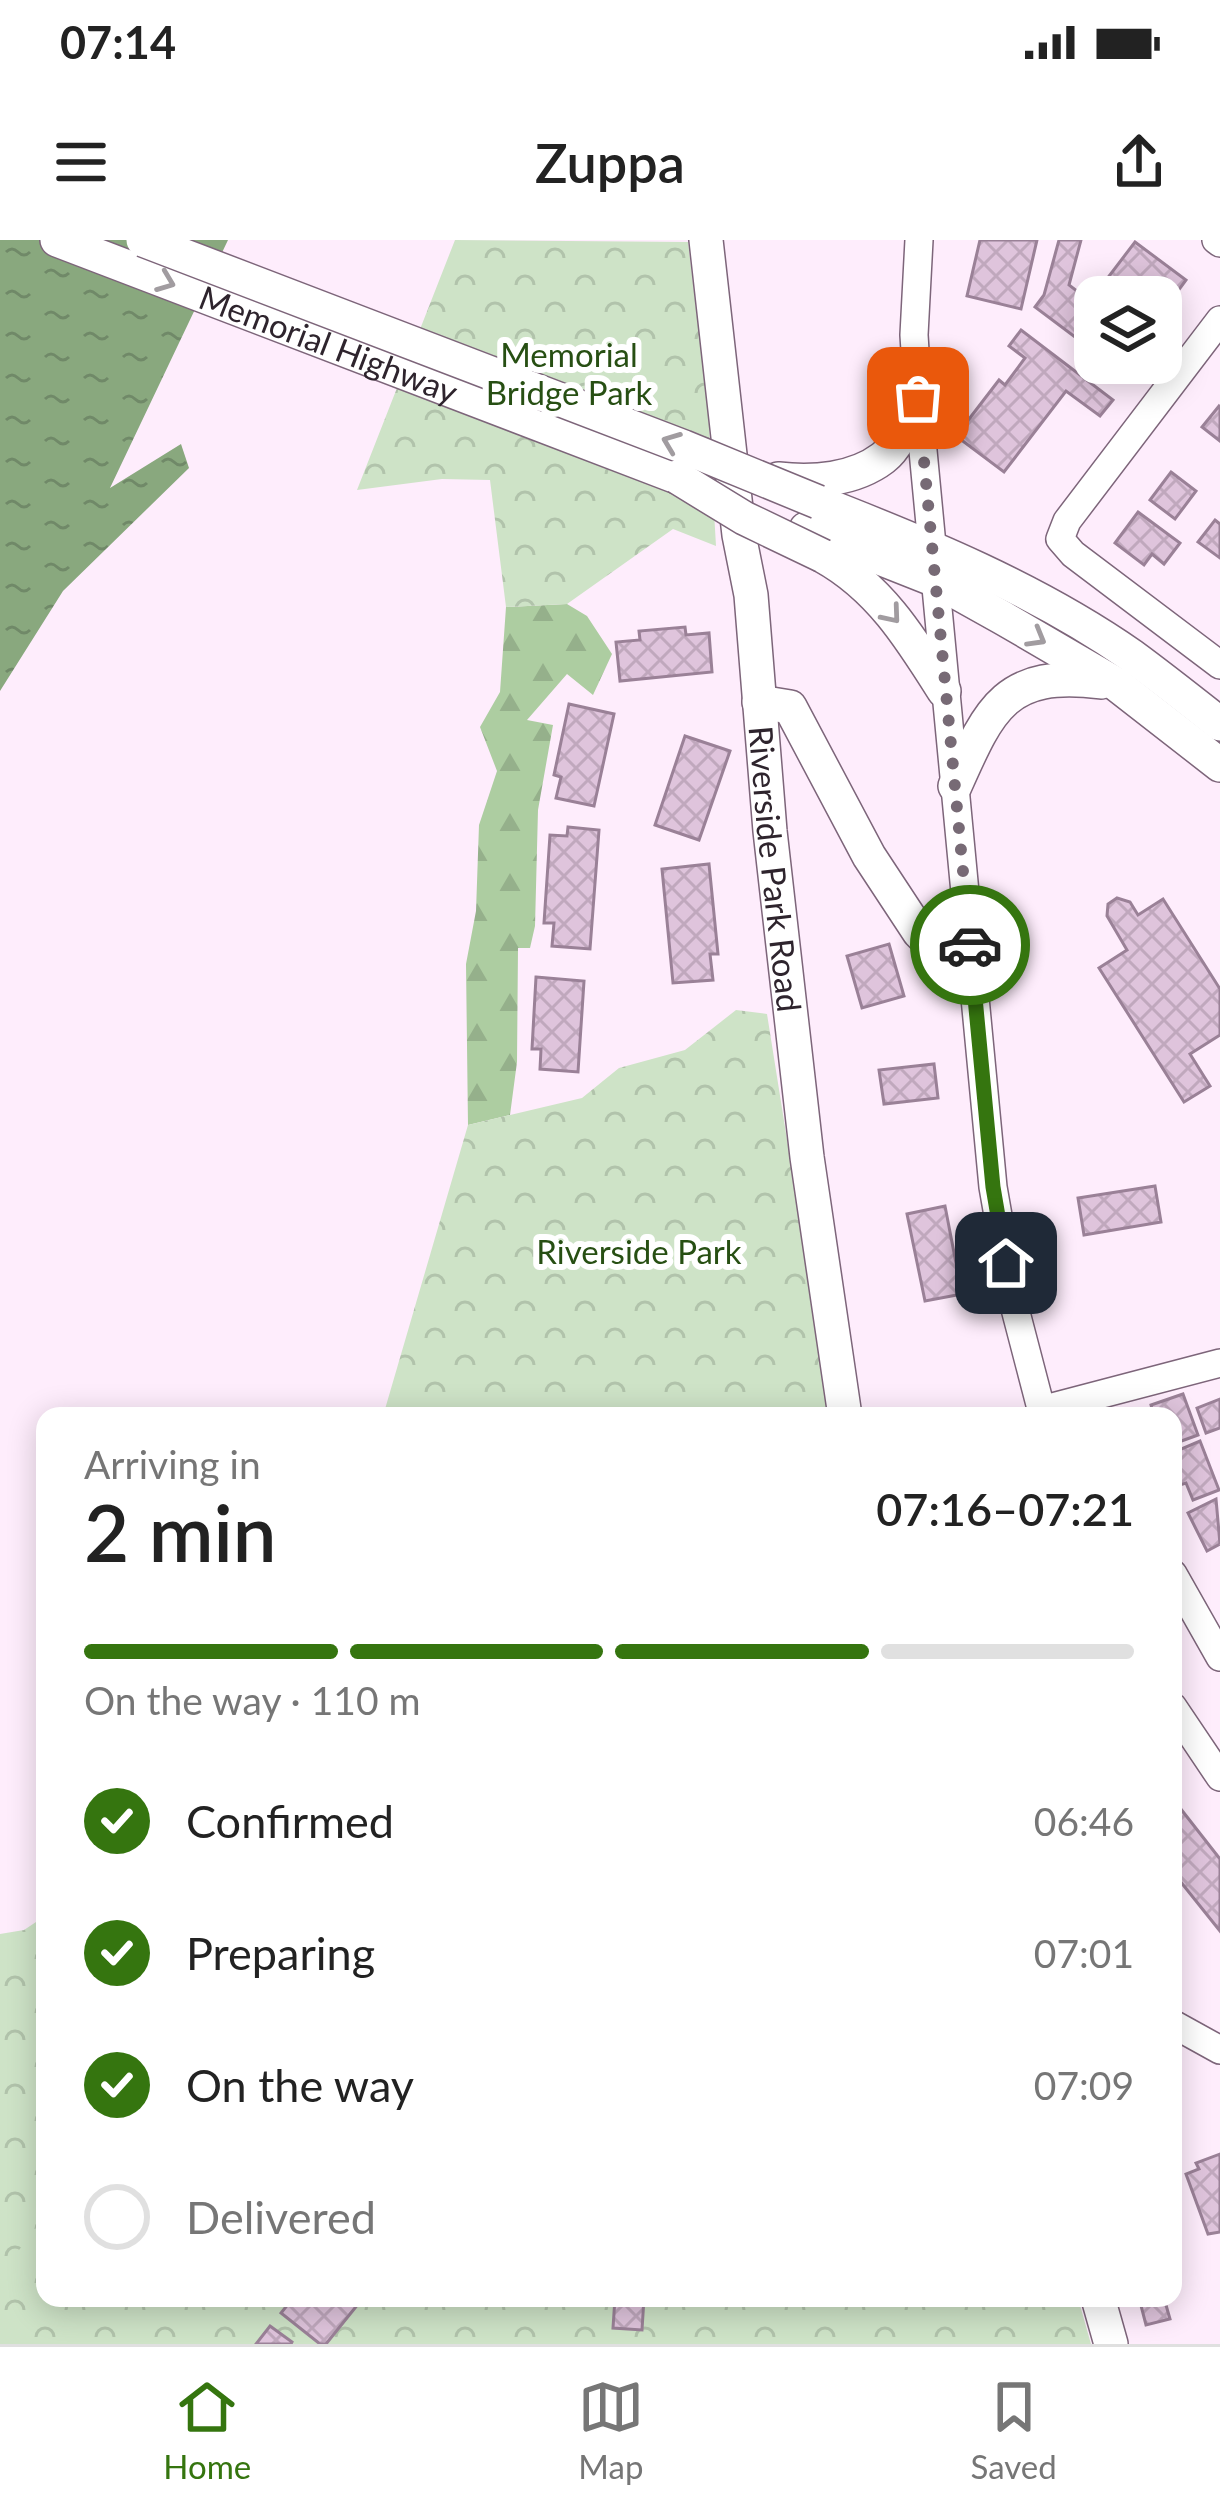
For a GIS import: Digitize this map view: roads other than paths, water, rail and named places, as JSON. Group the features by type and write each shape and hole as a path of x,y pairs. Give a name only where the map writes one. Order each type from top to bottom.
{"main road":[{"name":"Memorial Highway","path":"57,240 677,477 744,518 932,546 1129,654 1220,724"},
{"name":"Memorial Highway","path":"143,240 753,475 816,529 935,580 1117,684 1220,765"},
{"name":"Riverside Park Road","path":"706,240 751,596 807,1157 844,1407"},
{"path":"753,475 807,482 844,476 885,457 918,398"},
{"path":"816,529 893,614 944,691"},
{"path":"955,786 985,722 1023,687 1071,678 1117,684"},
{"path":"759,702 790,707 869,856 919,932 934,947 970,954"},
{"path":"1101,2307 1111,2344"}],"street":[{"path":"919,240 914,335 918,398 993,1187 1012,1301 1040,1407"},
{"path":"1220,320 1067,521 1060,539 1073,554 1220,665"},
{"path":"1102,1404 1220,1363"},
{"path":"1182,1590 1220,1657"},
{"path":"1182,1720 1220,1777"},
{"path":"1182,2029 1220,2050"}],"water":[{"path":"0,240 228,240 110,488 181,444 189,468 63,591 0,691"}],"park label":[{"name":"Memorial Bridge Park","path":"569,373"},
{"name":"Riverside Park","path":"639,1251"}]}
